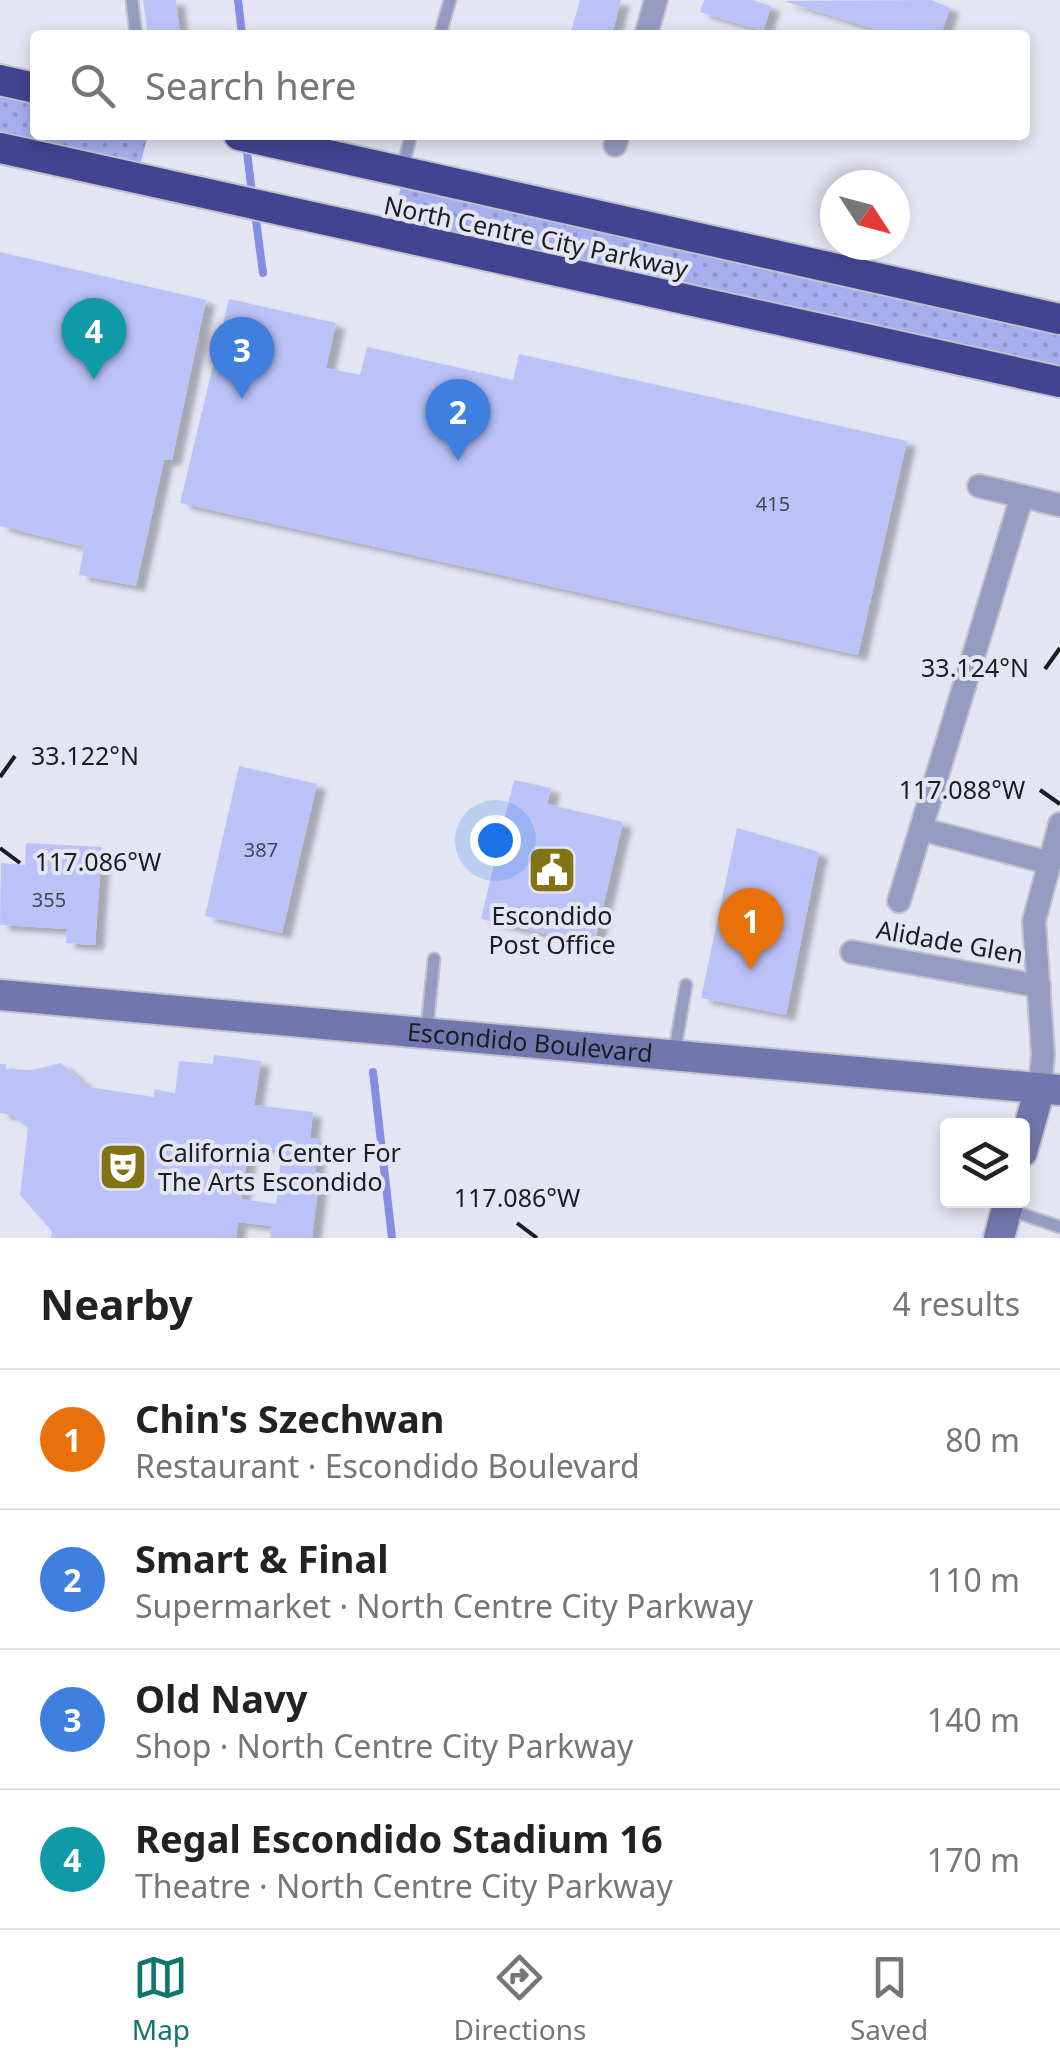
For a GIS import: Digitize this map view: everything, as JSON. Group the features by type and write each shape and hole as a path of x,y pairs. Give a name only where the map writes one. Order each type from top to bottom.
{"highway":[{"path":"0,80 30,87"},
{"name":"North Centre City Parkway","path":"260,140 1060,319"},
{"name":"North Centre City Parkway","path":"0,148 1060,382"}],"main road":[{"name":"Escondido Boulevard","path":"0,995 1050,1089"},
{"path":"1030,1134 1050,1089"}],"street":[{"path":"647,30 656,0"},
{"path":"980,486 1060,505"},
{"path":"900,900 1022,496"},
{"path":"1050,1089 1039,986 1049,959 1034,921 1060,824"},
{"path":"921,829 1050,863"},
{"name":"Alidade Glen","path":"852,952 1039,986"}],"lane":[{"path":"132,0 135,30"},
{"path":"441,30 450,0"},
{"path":"402,171 411,140"},
{"path":"427,1034 434,959"},
{"path":"674,1056 686,986"},
{"path":"1005,1216 1060,1227"}],"shaded area":[{"path":"0,94 30,101 30,140 0,133"},
{"path":"31,140 147,140 140,165"},
{"path":"401,186 1049,330 1060,336 1060,366 393,222"}],"building":[{"path":"143,0 176,0 179,30 147,30"},
{"path":"580,0 621,0 613,30 571,30"},
{"path":"704,0 752,0 771,6 763,30 700,12"},
{"path":"931,0 950,8 943,30 878,30 784,1"},
{"path":"0,252 206,300 172,460 164,460 136,586 79,575 84,547 0,526"},
{"path":"229,299 336,323 326,368 360,375 367,347 513,380 519,354 907,441 858,655 180,503"},
{"path":"239,766 317,784 282,933 205,916"},
{"name":"Escondido Post Office","path":"514,780 551,788 547,804 623,822 594,945 481,919"},
{"path":"737,828 819,852 786,1015 701,998"},
{"path":"26,843 102,847 95,945 66,943 67,929 0,925 1,863 25,865"},
{"path":"214,1055 261,1061 254,1105 313,1112 310,1138 318,1139 315,1172 320,1173 312,1238 270,1238 271,1226 238,1222 236,1238 51,1238 52,1231 20,1195 28,1128 12,1115 0,1113 0,1064 6,1064 6,1069 32,1070 61,1063 88,1087 154,1097 154,1089 175,1093 179,1061 213,1064","holes":["249,1147 282,1150 276,1204 241,1199"]}],"waterway":[{"path":"238,0 241,30"},
{"path":"246,143 252,194"},
{"path":"255,213 263,273"},
{"path":"373,1072 392,1238"}],"place":[{"name":"Regal Escondido Stadium 16","path":"94,380"},
{"name":"Old Navy","path":"242,399"},
{"name":"Smart & Final","path":"458,461"},
{"name":"Escondido Post Office","path":"552,870"},
{"name":"Chin's Szechwan","path":"751,970"},
{"name":"California Center For The Arts Escondido","path":"123,1167"}]}
